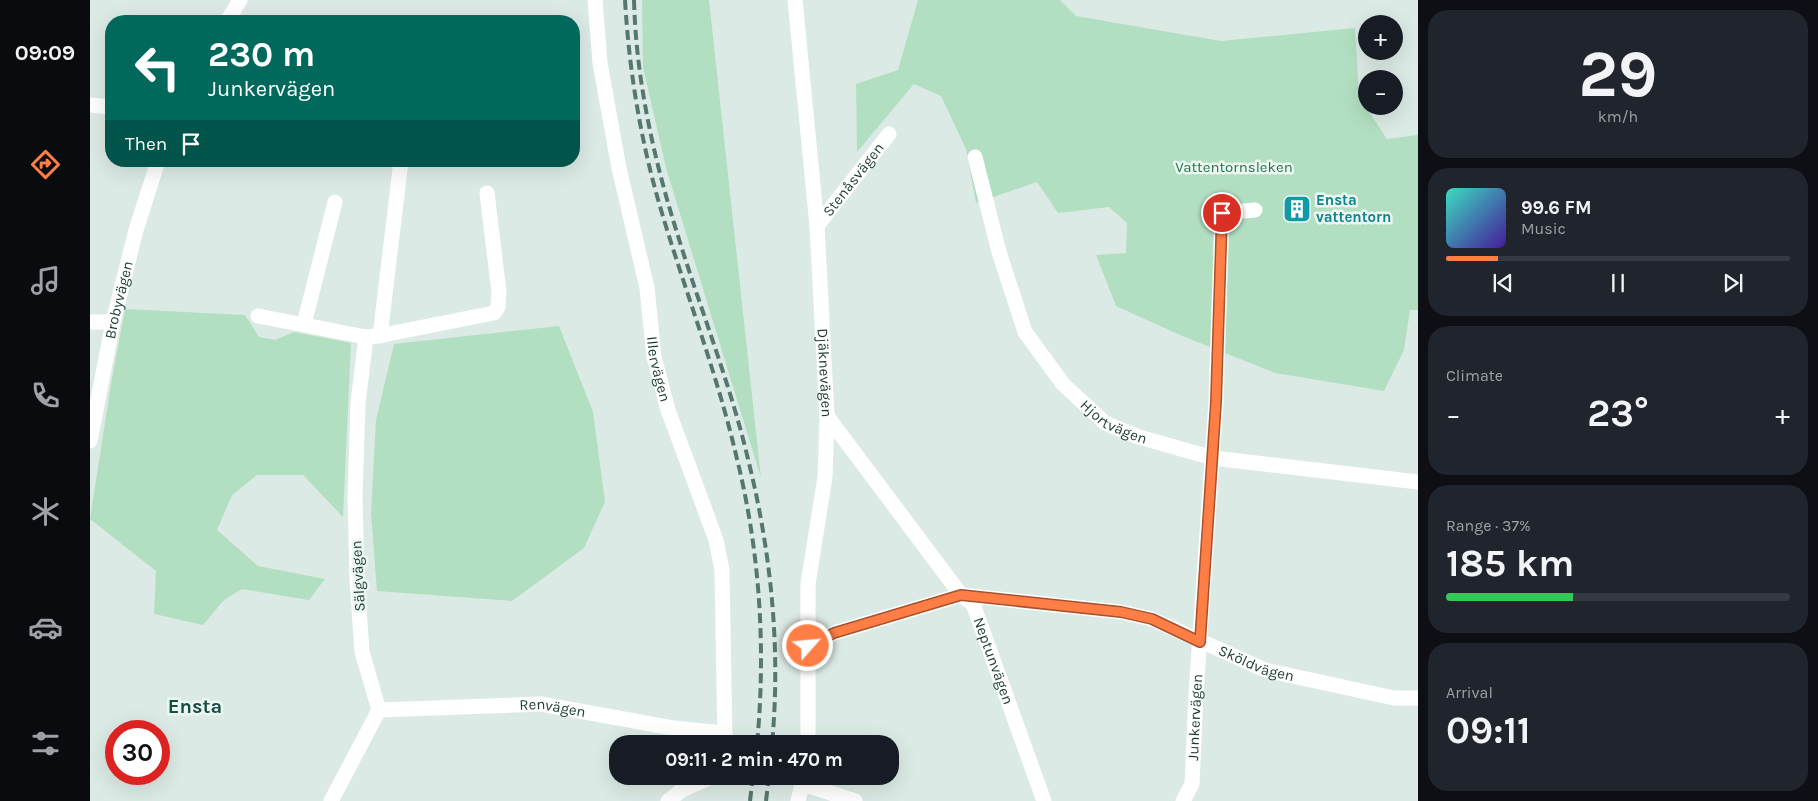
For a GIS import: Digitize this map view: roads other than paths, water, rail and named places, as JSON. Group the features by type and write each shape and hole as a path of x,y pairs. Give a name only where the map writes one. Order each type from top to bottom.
{"street":[{"path":"231,15 240,0"},
{"name":"Illervägen","path":"595,0 600,63 619,168 647,288 654,357 668,410 716,540 722,570 725,735"},
{"name":"Djäknevägen","path":"795,0 817,226 827,416 825,476 808,584 808,735"},
{"path":"90,105 105,107"},
{"name":"Stenåsvägen","path":"817,226 890,134"},
{"name":"Hjortvägen","path":"975,156 998,252 1025,332 1063,384 1105,423 1139,437 1213,458 1418,482"},
{"name":"Brobyvägen","path":"90,441 113,322 136,230 156,167"},
{"name":"Sälgvägen","path":"379,710 362,652 354,497 358,403 373,336 400,167"},
{"path":"258,316 373,336 494,313 498,308 499,292 487,193"},
{"path":"304,324 335,202"},
{"name":"Junkervägen","path":"1182,801 1192,784 1216,402 1222,213 1255,210"},
{"path":"90,322 113,322"},
{"name":"Neptunvägen","path":"827,416 961,595 973,604 1044,801"},
{"name":"Sköldvägen","path":"808,646 834,633 961,595 1121,612 1152,619 1265,670 1394,698 1418,698"},
{"name":"Renvägen","path":"379,710 541,704 709,735"},
{"path":"331,801 379,710"},
{"path":"668,801 682,790 693,785"},
{"path":"798,801 803,785"},
{"path":"816,785 855,801"}],"railway":[{"path":"625,0 629,52 636,103 652,178 720,394 745,494 756,565 761,637 758,735"},
{"path":"634,0 635,30 642,90 661,178 741,431 763,529 772,600 774,636 775,672 772,735"},
{"path":"750,801 752,785"},
{"path":"766,801 768,785"}],"place":[{"name":"Ensta vattentorn","path":"1297,209"}],"district":[{"name":"Ensta","path":"195,706"}],"park label":[{"name":"Vattentornsleken","path":"1234,167"}]}
